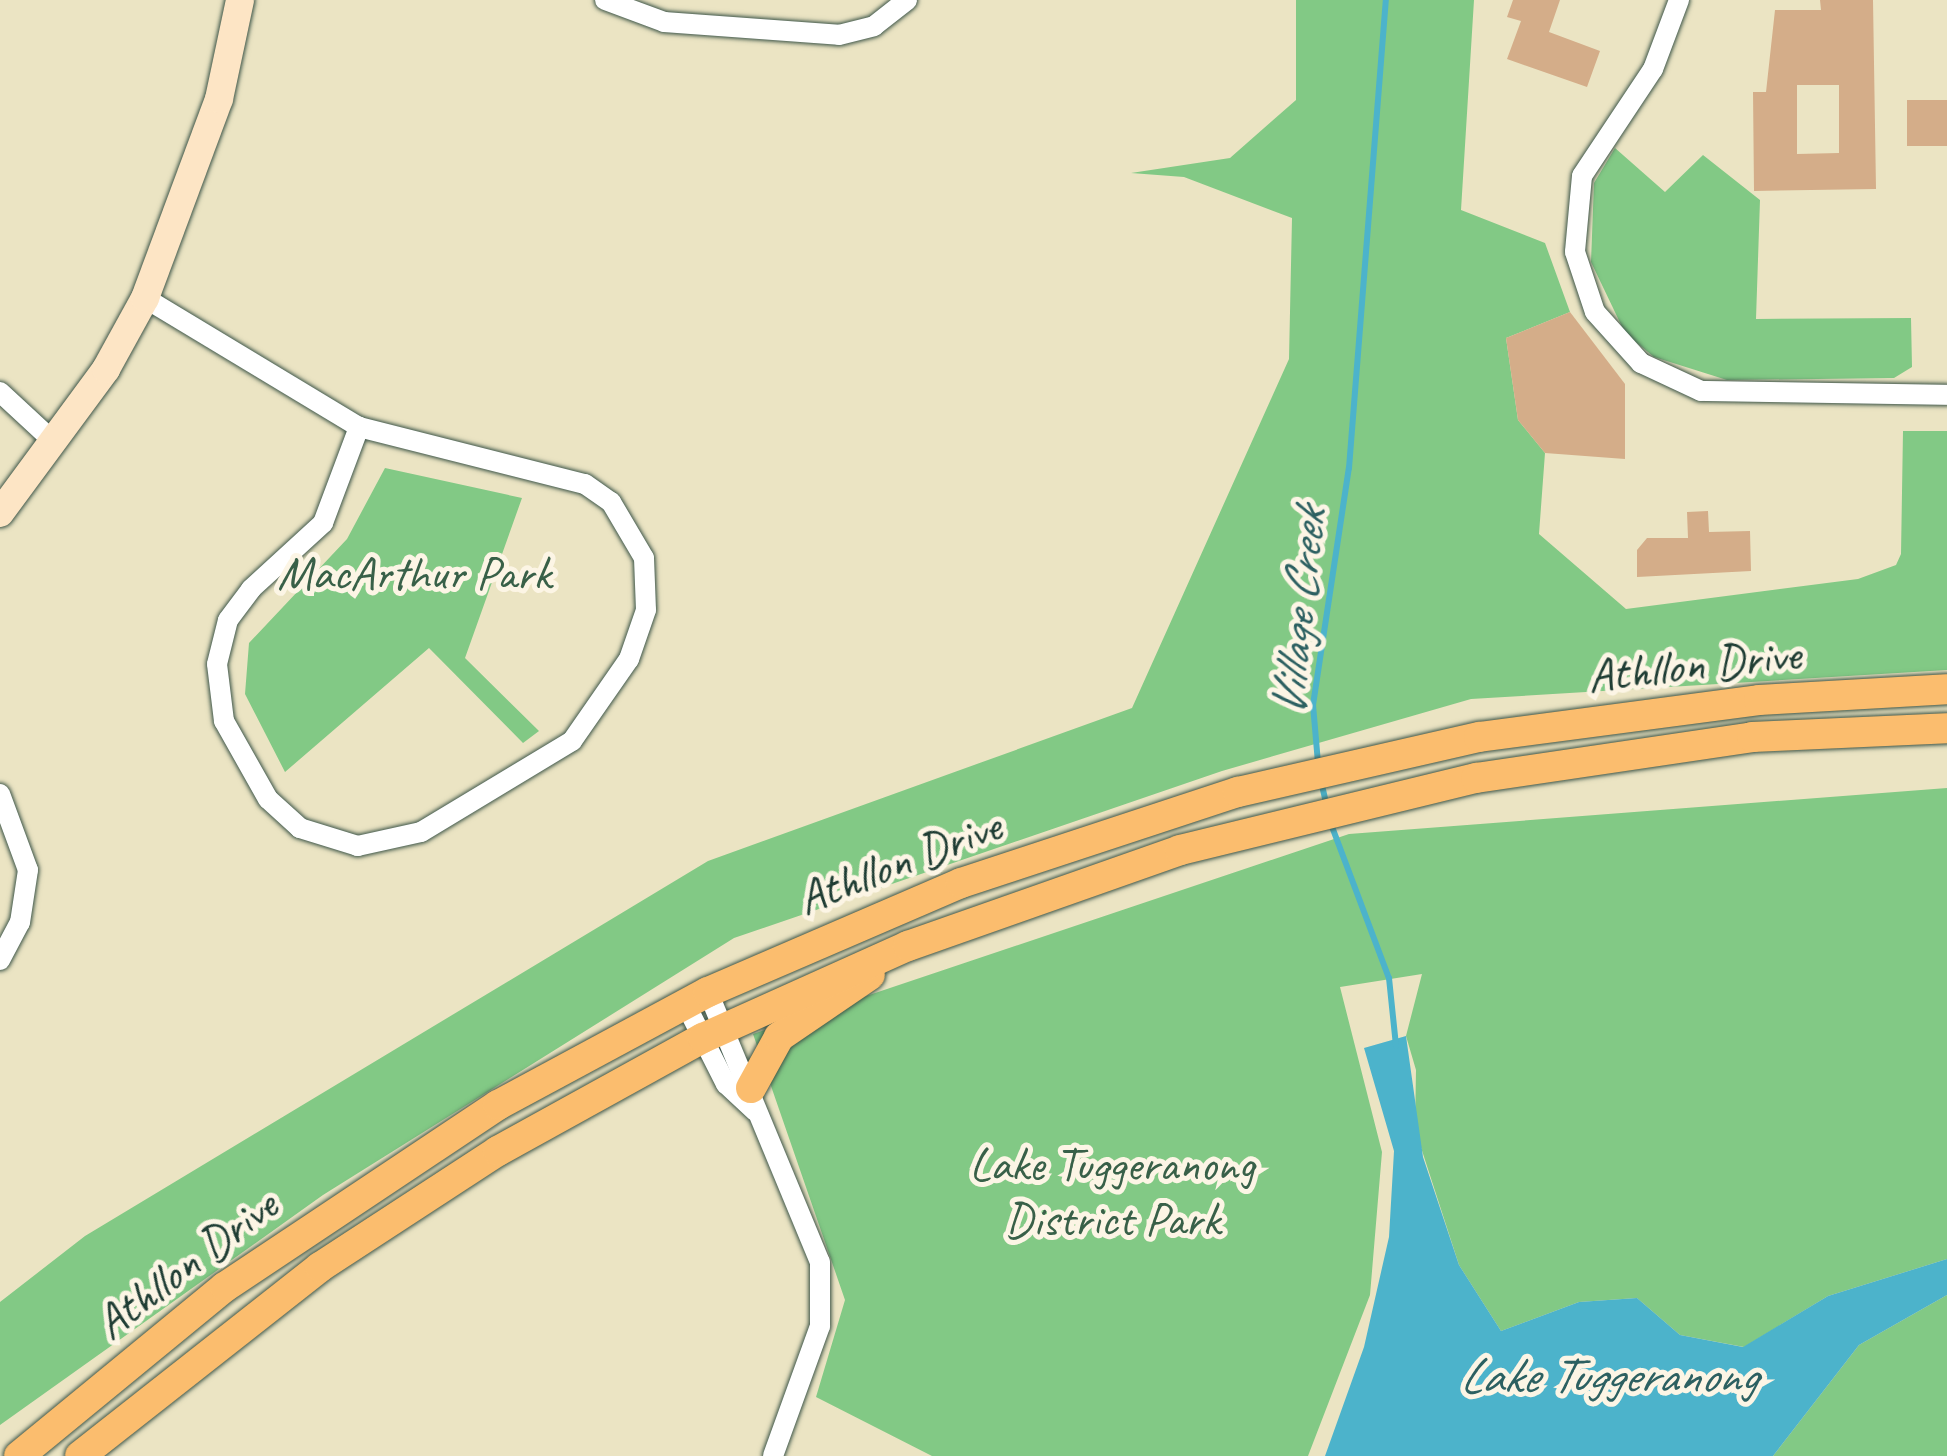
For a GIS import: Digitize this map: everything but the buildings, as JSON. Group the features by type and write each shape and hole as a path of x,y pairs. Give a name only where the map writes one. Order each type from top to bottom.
{"main road":[{"name":"Athllon Drive","path":"19,1456 225,1287 366,1187 696,997 961,883 1280,781 1344,766 1617,716 1947,688"},
{"name":"Athllon Drive","path":"80,1456 320,1267 498,1150 714,1033 908,946 1290,820 1353,805 1604,756 1947,728"},
{"path":"752,1099 779,1037 908,946"}],"street":[{"path":"0,513 54,442 145,298 219,99 240,0"},
{"path":"605,0 664,22 839,35 874,26 907,0"},
{"path":"1679,0 1653,69 1582,176 1575,252 1595,312 1641,363 1701,391 1947,395"},
{"path":"145,298 359,426 585,484 631,527 647,570 630,660 572,741 421,832 358,846 300,828 268,799 224,721 217,664 239,604 323,523 359,426"},
{"path":"0,392 54,442"},
{"path":"0,794 28,870 20,922 0,960"},
{"path":"696,997 752,1099 809,1223 820,1276 820,1326 773,1456"}],"green space":[{"path":"1296,0 1474,0 1461,210 1545,243 1570,312 1506,338 1518,420 1545,453 1539,534 1626,609 1858,579 1896,565 1901,554 1903,431 1947,431 1947,670 1471,699 1222,771 734,938 323,1195 0,1425 0,1302 85,1236 708,861 1132,708 1289,359 1292,218 1184,177 1131,173 1230,158 1296,100"},
{"path":"1615,148 1665,192 1703,155 1760,200 1756,319 1911,318 1912,367 1894,378 1727,380 1654,357 1625,333 1591,262 1594,183"},
{"name":"MacArthur Park","path":"385,468 522,498 465,658 539,731 523,743 429,648 285,772 245,694 249,643 347,539"},
{"name":"Lake Tuggeranong District Park","path":"1947,788 1947,1259 1828,1296 1744,1347 1680,1335 1637,1298 1579,1302 1501,1331 1459,1265 1415,1129 1416,1070 1406,1036 1422,974 1340,987 1382,1152 1370,1295 1308,1456 932,1456 816,1397 845,1300 753,1034 1349,834"},
{"path":"1947,1295 1947,1456 1773,1456 1859,1345"}],"water":[{"name":"Lake Tuggeranong","path":"1406,1036 1423,1157 1459,1265 1501,1331 1579,1302 1637,1298 1680,1335 1743,1347 1828,1296 1947,1259 1947,1295 1859,1345 1773,1456 1325,1456 1364,1347 1389,1237 1394,1151 1364,1048"}],"waterway":[{"name":"Village Creek","path":"1318,763 1313,705 1349,468 1386,0"},
{"name":"Village Creek","path":"1321,781 1327,807"},
{"name":"Village Creek","path":"1331,824 1389,978 1396,1046"}]}
